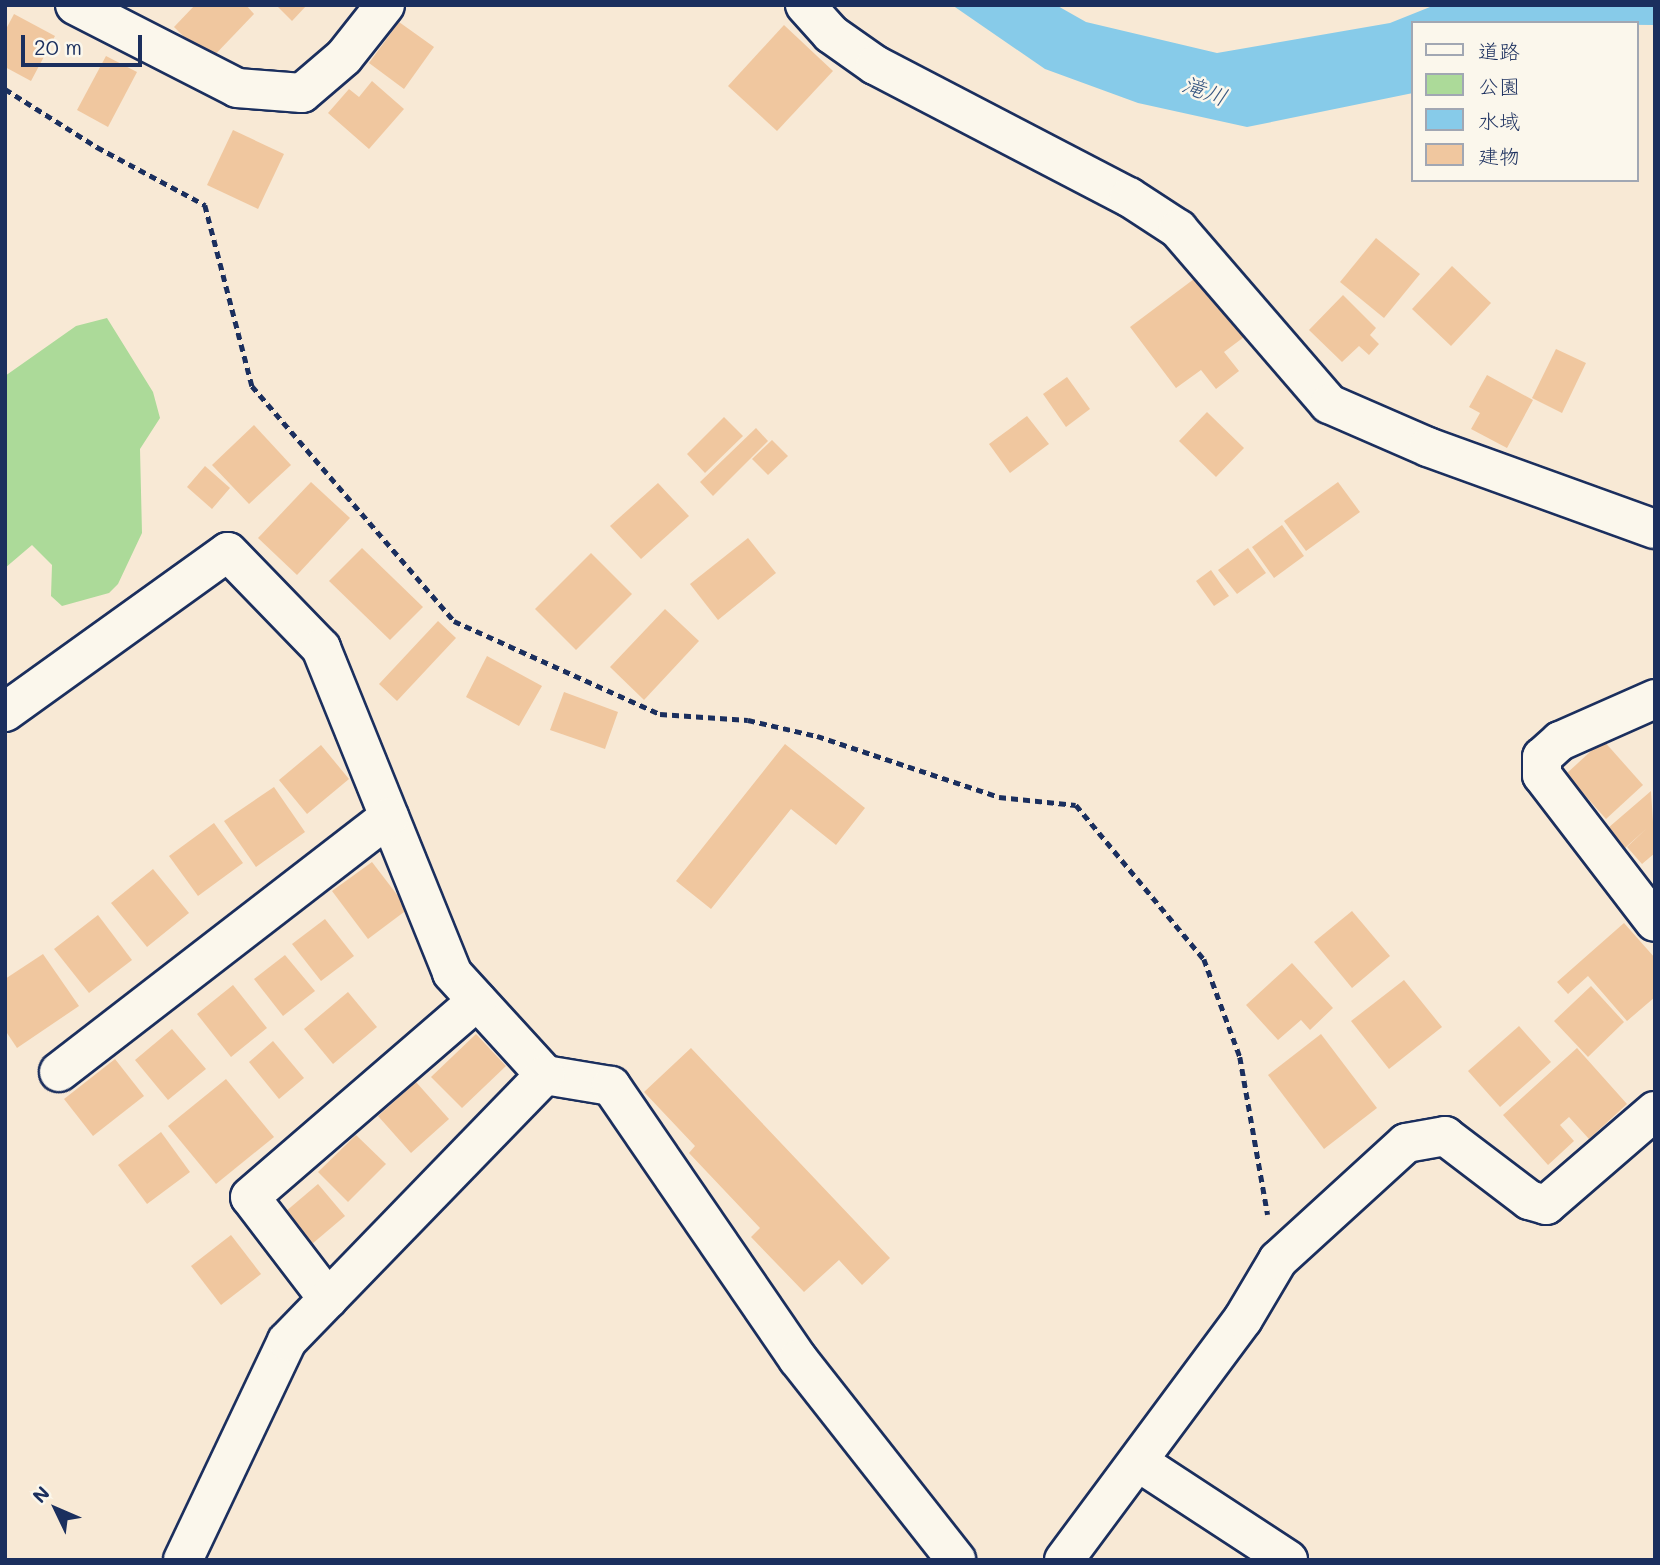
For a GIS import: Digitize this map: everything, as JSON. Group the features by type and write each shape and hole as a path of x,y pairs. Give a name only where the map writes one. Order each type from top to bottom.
{"street":[{"path":"75,5 237,88 302,93 344,57 384,5"},
{"path":"805,5 831,34 875,65 1129,197 1178,229 1329,404 1427,447 1655,529"},
{"path":"5,712 228,552 321,648 452,973 545,1075 611,1086 798,1359 956,1560"},
{"path":"1655,699 1560,741 1542,757 1542,775 1655,922"},
{"path":"59,1072 389,817"},
{"path":"328,1299 250,1197 477,1000"},
{"path":"183,1560 287,1341 545,1075"},
{"path":"1064,1560 1140,1463 1243,1320 1278,1260 1406,1143 1445,1136 1528,1200 1546,1205 1655,1111"},
{"path":"1140,1463 1288,1560"}],"path":[{"path":"5,89 205,205 252,386 454,621 660,714 759,723 817,736 999,797 1076,805 1203,959 1240,1057 1278,1260"}],"green space":[{"path":"107,318 153,392 160,418 140,449 142,533 118,584 109,593 62,606 51,596 52,565 32,545 5,568 5,376 76,326"}],"water":[{"name":"滝川","path":"952,5 1056,5 1086,22 1217,53 1390,23 1435,5 1655,5 1655,25 1639,25 1639,21 1412,21 1412,93 1247,127 1138,103 1045,69"}],"building":[{"path":"195,5 246,5 254,14 209,61 174,27"},
{"path":"276,5 307,5 292,21"},
{"path":"14,14 55,36 31,81 5,67 5,31"},
{"path":"399,22 434,47 404,89 369,63"},
{"path":"784,25 833,71 777,131 728,86"},
{"path":"106,56 137,72 108,127 77,110"},
{"path":"372,81 404,109 369,149 328,113 349,89 359,97"},
{"path":"233,130 284,154 258,209 207,185"},
{"path":"1376,238 1420,274 1384,318 1340,282"},
{"path":"1452,266 1491,303 1451,346 1412,309"},
{"path":"1198,276 1244,337 1224,352 1239,371 1216,389 1201,370 1176,388 1130,327"},
{"path":"1343,295 1376,328 1370,335 1379,344 1369,355 1359,346 1342,362 1309,330"},
{"path":"1556,349 1586,363 1562,413 1532,398"},
{"path":"1487,375 1533,400 1507,448 1471,429 1480,413 1469,407"},
{"path":"1067,377 1090,409 1066,427 1043,394"},
{"path":"1207,412 1244,448 1216,477 1179,441"},
{"path":"1027,416 1049,444 1010,473 989,444"},
{"path":"724,417 743,436 705,473 687,454"},
{"path":"254,425 291,465 249,504 212,465"},
{"path":"756,428 768,441 713,496 700,482"},
{"path":"772,440 788,456 768,475 752,459"},
{"path":"205,466 230,488 212,509 187,487"},
{"path":"311,482 350,518 297,575 258,538"},
{"path":"1338,482 1360,512 1306,551 1284,521"},
{"path":"658,483 689,516 641,559 610,526"},
{"path":"1282,525 1304,556 1274,578 1252,547"},
{"path":"748,538 776,573 718,620 690,584"},
{"path":"362,548 423,607 390,640 329,581"},
{"path":"1248,548 1266,573 1237,594 1218,570"},
{"path":"591,553 632,594 576,650 535,609"},
{"path":"1211,570 1229,596 1214,606 1196,581"},
{"path":"665,609 699,641 644,700 610,667"},
{"path":"438,621 456,638 397,701 379,684"},
{"path":"487,656 542,686 519,726 466,697"},
{"path":"564,692 618,712 605,749 550,730"},
{"path":"1603,740 1643,785 1606,819 1566,774"},
{"path":"785,744 865,808 836,845 791,809 711,909 676,881"},
{"path":"321,745 349,779 307,814 279,780"},
{"path":"274,787 305,832 256,867 224,821"},
{"path":"1651,791 1655,853 1642,864 1627,847 1646,829 1625,848 1608,828"},
{"path":"214,823 243,863 198,896 169,856"},
{"path":"372,862 408,909 368,939 332,891"},
{"path":"153,869 189,913 147,947 111,903"},
{"path":"1352,911 1390,956 1352,988 1314,942"},
{"path":"98,915 132,960 89,993 54,949"},
{"path":"325,919 354,956 321,981 292,944"},
{"path":"1624,923 1655,958 1655,997 1627,1021 1588,976 1568,994 1557,982"},
{"path":"43,954 79,1006 17,1048 5,1030 5,979"},
{"path":"285,955 315,991 283,1016 254,979"},
{"path":"1292,963 1333,1008 1310,1030 1301,1020 1278,1040 1246,1005"},
{"path":"1404,980 1442,1027 1389,1069 1351,1021"},
{"path":"233,985 267,1028 231,1057 197,1014"},
{"path":"1591,986 1624,1022 1588,1057 1554,1021"},
{"path":"348,992 377,1027 333,1064 304,1029"},
{"path":"1519,1026 1551,1062 1500,1107 1468,1071"},
{"path":"172,1029 206,1069 168,1100 135,1060"},
{"path":"476,1034 506,1066 462,1108 431,1077"},
{"path":"1321,1034 1377,1108 1324,1149 1268,1075"},
{"path":"273,1041 304,1078 279,1099 249,1062"},
{"path":"691,1048 890,1258 862,1285 839,1260 804,1292 751,1237 760,1228 689,1153 695,1146 644,1092"},
{"path":"1577,1048 1627,1104 1589,1139 1569,1117 1560,1125 1574,1141 1548,1165 1503,1115"},
{"path":"115,1059 144,1096 93,1136 64,1099"},
{"path":"226,1079 274,1137 216,1184 168,1126"},
{"path":"416,1082 449,1119 411,1153 378,1116"},
{"path":"161,1132 190,1172 147,1204 118,1165"},
{"path":"356,1135 386,1164 348,1202 318,1172"},
{"path":"318,1184 345,1216 312,1244 285,1212"},
{"path":"231,1235 261,1274 221,1305 191,1266"}]}
